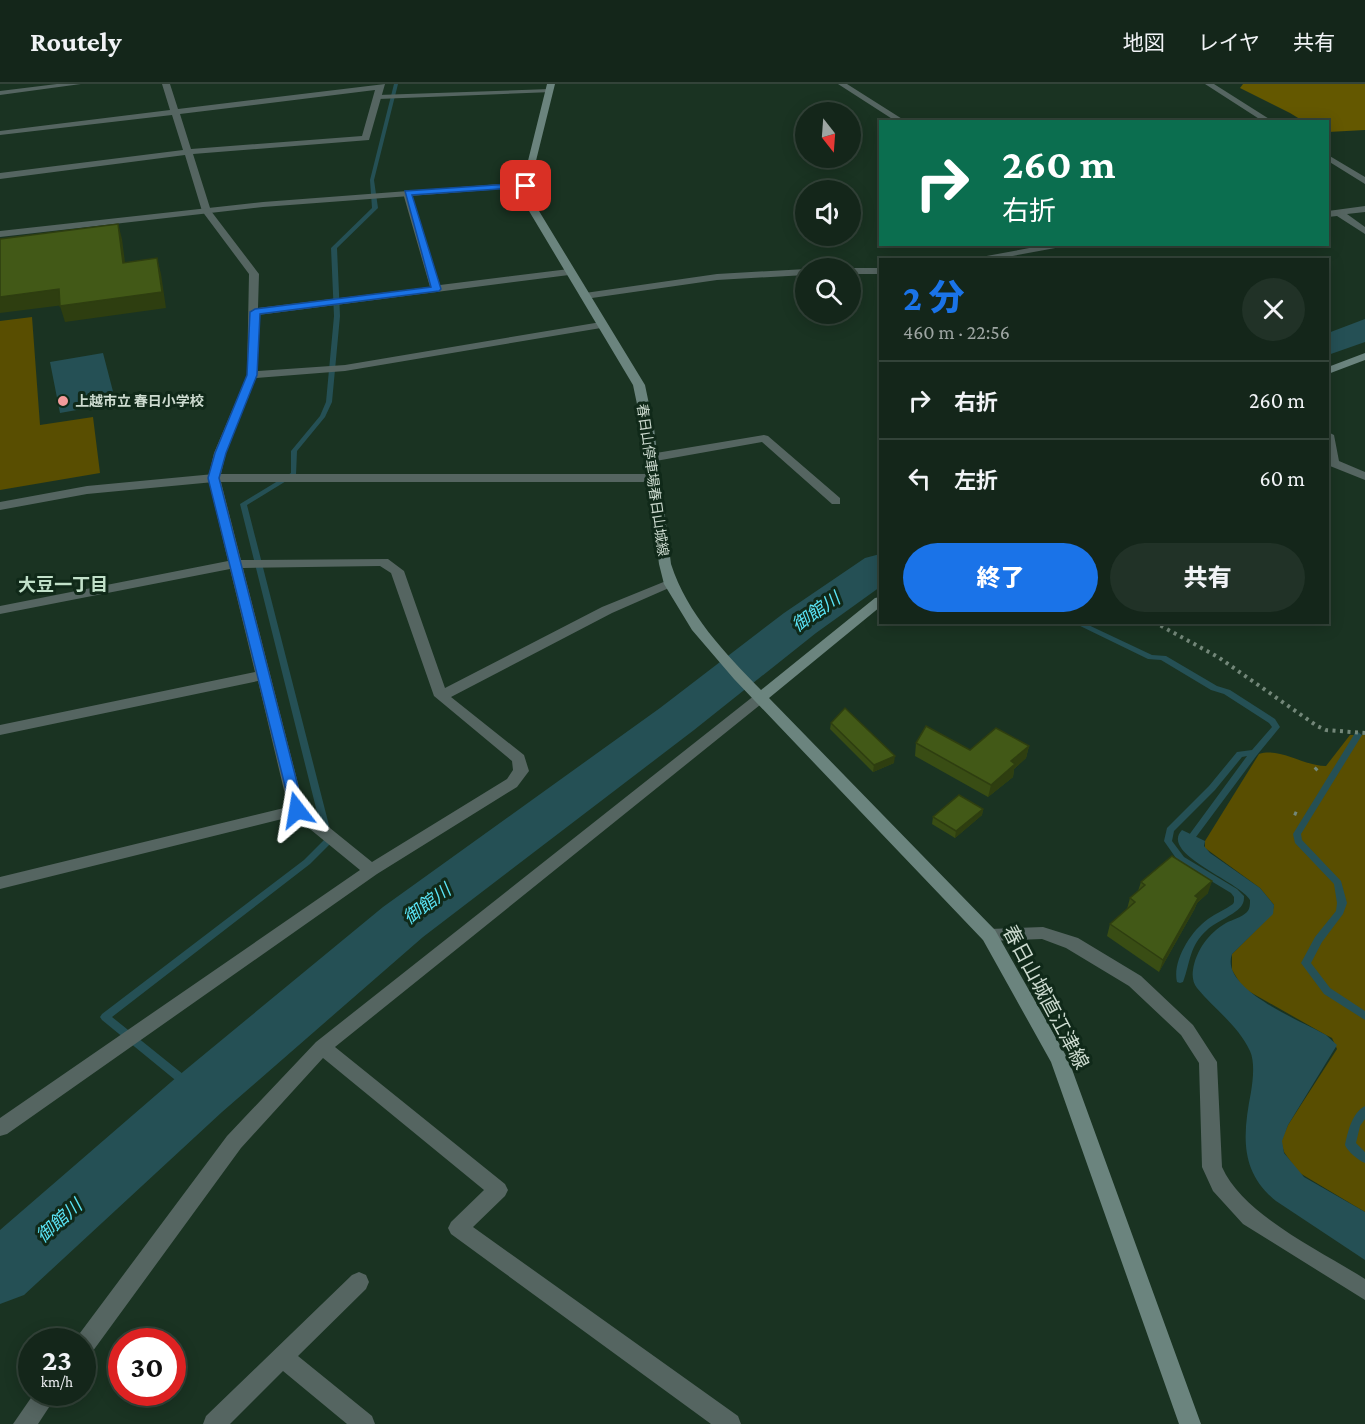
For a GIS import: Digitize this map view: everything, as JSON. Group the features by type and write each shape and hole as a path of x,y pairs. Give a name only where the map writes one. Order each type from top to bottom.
{"main road":[{"path":"526,186 550,87"},
{"name":"春日山停車場春日山城線","path":"526,186 534,212 639,385 648,428 665,564 671,584 699,630 760,698"},
{"path":"1329,371 1365,356"},
{"path":"760,698 879,602"},
{"name":"春日山城直江津線","path":"760,698 989,935 1060,1061 1190,1424"}],"street":[{"path":"0,93 77,84"},
{"path":"166,84 207,211 254,274 252,375 220,453 214,478 297,810 371,870"},
{"path":"842,84 900,120"},
{"path":"1209,84 1267,120"},
{"path":"0,133 381,85 366,138 189,152 0,176"},
{"path":"1329,159 1365,181"},
{"path":"0,234 207,211 407,193 526,186"},
{"path":"407,193 436,289"},
{"path":"1329,214 1365,209"},
{"path":"1339,213 1365,231"},
{"path":"982,258 1060,246"},
{"path":"861,271 879,270"},
{"path":"255,312 569,272"},
{"path":"585,296 717,277 795,273"},
{"path":"252,375 345,368 602,325"},
{"path":"650,458 764,438 836,501"},
{"path":"1329,445 1331,466 1365,476"},
{"path":"0,506 87,490 214,478 653,478"},
{"path":"0,610 235,564 383,562 398,571 441,696 519,759 520,771 512,783 371,870 0,1128"},
{"path":"441,696 607,610 671,584"},
{"path":"0,730 263,675"},
{"path":"96,1329 234,1142 322,1047 760,698"},
{"path":"0,883 297,810"},
{"path":"989,935 1043,933 1072,943 1135,981 1187,1030 1208,1062 1212,1167 1220,1185 1250,1218 1365,1290"},
{"path":"322,1047 498,1190 458,1228 730,1424"},
{"path":"214,1424 359,1282"},
{"path":"283,1357 364,1424"},
{"path":"24,1424 38,1406"}],"lane":[{"path":"378,97 550,87"}],"path":[{"path":"1158,624 1229,663 1317,726 1326,730 1365,733"},
{"path":"1294,813 1299,815"}],"shaded area":[{"path":"1243,84 1365,84 1365,130 1329,132 1329,120 1301,120 1240,88"},
{"path":"32,317 40,425 93,417 100,473 0,490 0,321"},
{"path":"1350,735 1365,735 1365,1212 1298,1172 1284,1152 1281,1141 1288,1125 1337,1049 1332,1038 1243,988 1232,970 1232,954 1272,914 1274,905 1260,888 1205,848 1205,841 1259,754 1275,753 1326,766"}],"water":[{"path":"103,353 116,403 60,413 50,362"},
{"path":"1182,830 1205,841 1204,846 1210,853 1260,888 1274,905 1273,914 1232,954 1231,967 1238,979 1265,1002 1326,1035 1337,1045 1288,1125 1282,1141 1284,1153 1304,1177 1365,1212 1365,1260 1276,1201 1255,1177 1247,1151 1246,1137 1253,1077 1252,1055 1239,1033 1197,988 1193,975 1197,956 1204,943 1220,927 1247,912 1250,900 1232,884 1191,858 1181,848 1178,839"}],"building":[{"path":"118,224 123,263 157,258 162,292 60,306 59,289 0,297 0,239"},
{"path":"845,708 895,756 874,765 831,723"},
{"path":"926,726 970,750 996,728 1029,746 1011,761 1015,764 991,785 916,743"},
{"path":"959,795 983,809 956,831 933,817"},
{"path":"1172,856 1212,881 1195,896 1198,898 1163,960 1110,924 1135,902 1130,898 1145,885 1141,882"}],"waterway":[{"path":"200,1094 105,1017 307,862 329,841 243,504 294,474 294,451 323,416 329,402 337,316 334,248 375,208 372,180 396,84"},
{"name":"御館川","path":"1329,345 1365,329"},
{"name":"御館川","path":"0,1273 200,1094 403,922 677,719 800,623 879,568"},
{"path":"1079,624 1151,657 1163,658 1214,688 1227,692 1272,721 1276,727 1254,753"},
{"path":"1358,735 1297,834 1298,841 1338,883 1342,903 1340,912 1318,940 1306,963 1327,991 1365,1016"},
{"path":"1180,979 1183,962 1193,939 1211,921 1236,906 1239,903 1239,896 1181,859 1168,841 1170,830 1212,788 1240,754 1254,753"},
{"path":"1193,835 1254,753"},
{"path":"1365,1110 1355,1125 1350,1145 1365,1158"}],"place":[{"name":"上越市立 春日小学校","path":"63,401"}],"district":[{"name":"大豆一丁目","path":"63,585"}],"route":[{"path":"297,810 214,478 220,453 252,375 255,312 436,289 407,193 526,186"}]}
